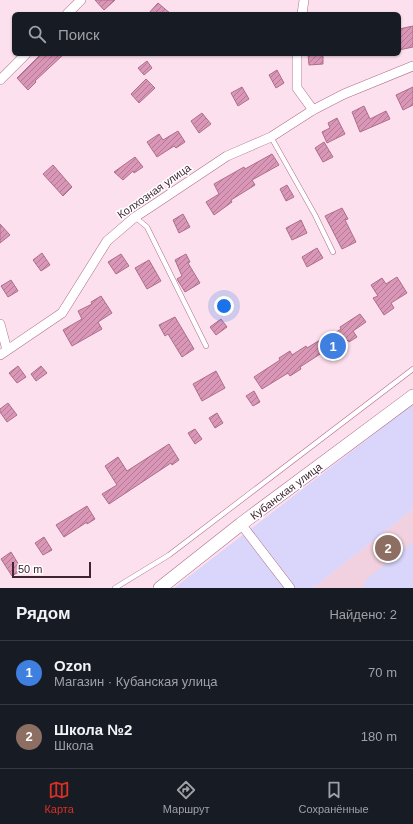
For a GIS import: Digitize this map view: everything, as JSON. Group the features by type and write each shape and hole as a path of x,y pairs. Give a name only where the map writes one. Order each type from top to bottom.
{"main road":[{"name":"Кубанская улица","path":"160,588 242,524 413,396"}],"street":[{"path":"69,12 81,0"},
{"path":"302,12 304,0"},
{"path":"0,80 24,56"},
{"path":"297,56 297,88 313,110"},
{"name":"Колхозная улица","path":"4,352 62,313 107,242 135,217 226,156 271,137 313,110 344,94 413,66"},
{"path":"0,324 4,352"},
{"path":"242,524 290,588"}],"lane":[{"path":"271,137 315,215 333,252"},
{"path":"135,217 147,227 206,346"},
{"path":"115,588 169,556 413,369"}],"shaded area":[{"path":"413,404 413,509 313,588 174,588"},
{"path":"413,509 413,588 313,588"},
{"path":"413,542 413,588 362,588 368,578"}],"building":[{"path":"95,0 115,0 104,10"},
{"path":"158,3 169,12 150,12"},
{"path":"413,26 413,47 401,50 401,29"},
{"path":"39,56 62,56 35,81 36,82 28,90 17,78"},
{"path":"308,56 323,56 323,64 309,65"},
{"path":"147,61 152,68 144,75 138,68"},
{"path":"277,70 284,83 276,88 269,75"},
{"path":"146,79 155,88 139,103 131,94"},
{"path":"242,87 249,99 238,106 231,93"},
{"path":"413,87 413,105 403,110 396,95"},
{"path":"364,106 370,119 386,111 390,119 360,132 352,112"},
{"path":"202,113 211,124 199,133 191,121"},
{"path":"337,118 345,134 327,143 322,132 330,128 328,123"},
{"path":"178,131 185,142 176,148 174,146 157,157 147,142 159,134 163,140"},
{"path":"324,142 333,157 323,162 315,148"},
{"path":"272,154 279,165 252,180 255,185 231,200 232,202 214,215 206,202 219,194 214,184 244,167 245,169"},
{"path":"135,157 143,167 134,173 133,171 123,180 114,172"},
{"path":"53,165 72,187 63,196 43,174"},
{"path":"287,185 294,197 286,201 280,189"},
{"path":"342,208 348,219 345,220 356,242 342,249 325,216"},
{"path":"183,214 190,227 179,233 173,220"},
{"path":"301,220 307,233 292,240 286,228"},
{"path":"0,224 10,235 0,243"},
{"path":"317,248 323,258 307,267 302,257"},
{"path":"42,253 50,265 41,271 33,260"},
{"path":"121,254 129,266 116,274 108,262"},
{"path":"186,254 190,262 188,263 200,283 185,292 177,279 182,276 175,260"},
{"path":"149,260 161,281 147,289 135,268"},
{"path":"397,277 407,293 391,303 394,308 384,315 373,298 378,296 371,285 382,278 386,284"},
{"path":"11,280 18,291 8,297 1,286"},
{"path":"101,296 112,313 98,322 102,329 72,346 63,330 82,319 78,311 92,304 91,302"},
{"path":"360,314 366,322 353,331 357,337 349,342 348,340 333,350 331,347 300,367 301,369 290,376 288,373 262,389 254,377 280,360 279,358 290,351 292,355 306,346 307,348 320,340 321,342"},
{"path":"175,317 194,349 182,357 168,334 165,336 159,325"},
{"path":"221,319 227,327 216,335 210,327"},
{"path":"18,366 26,377 17,383 9,373"},
{"path":"41,366 47,373 36,381 31,374"},
{"path":"216,371 225,388 202,401 193,384"},
{"path":"254,391 260,402 253,406 246,396"},
{"path":"8,403 17,415 7,422 0,412 0,409"},
{"path":"217,413 223,423 215,428 209,418"},
{"path":"195,429 202,439 195,444 188,433"},
{"path":"169,444 179,460 172,465 171,463 109,504 102,494 117,485 105,466 118,457 127,471"},
{"path":"87,506 95,519 87,524 87,522 64,537 56,525"},
{"path":"44,537 52,550 43,555 35,543"},
{"path":"11,552 22,570 12,576 1,559"}],"place":[{"name":"Ozon","path":"333,346"},
{"name":"Школа №2","path":"388,548"}]}
